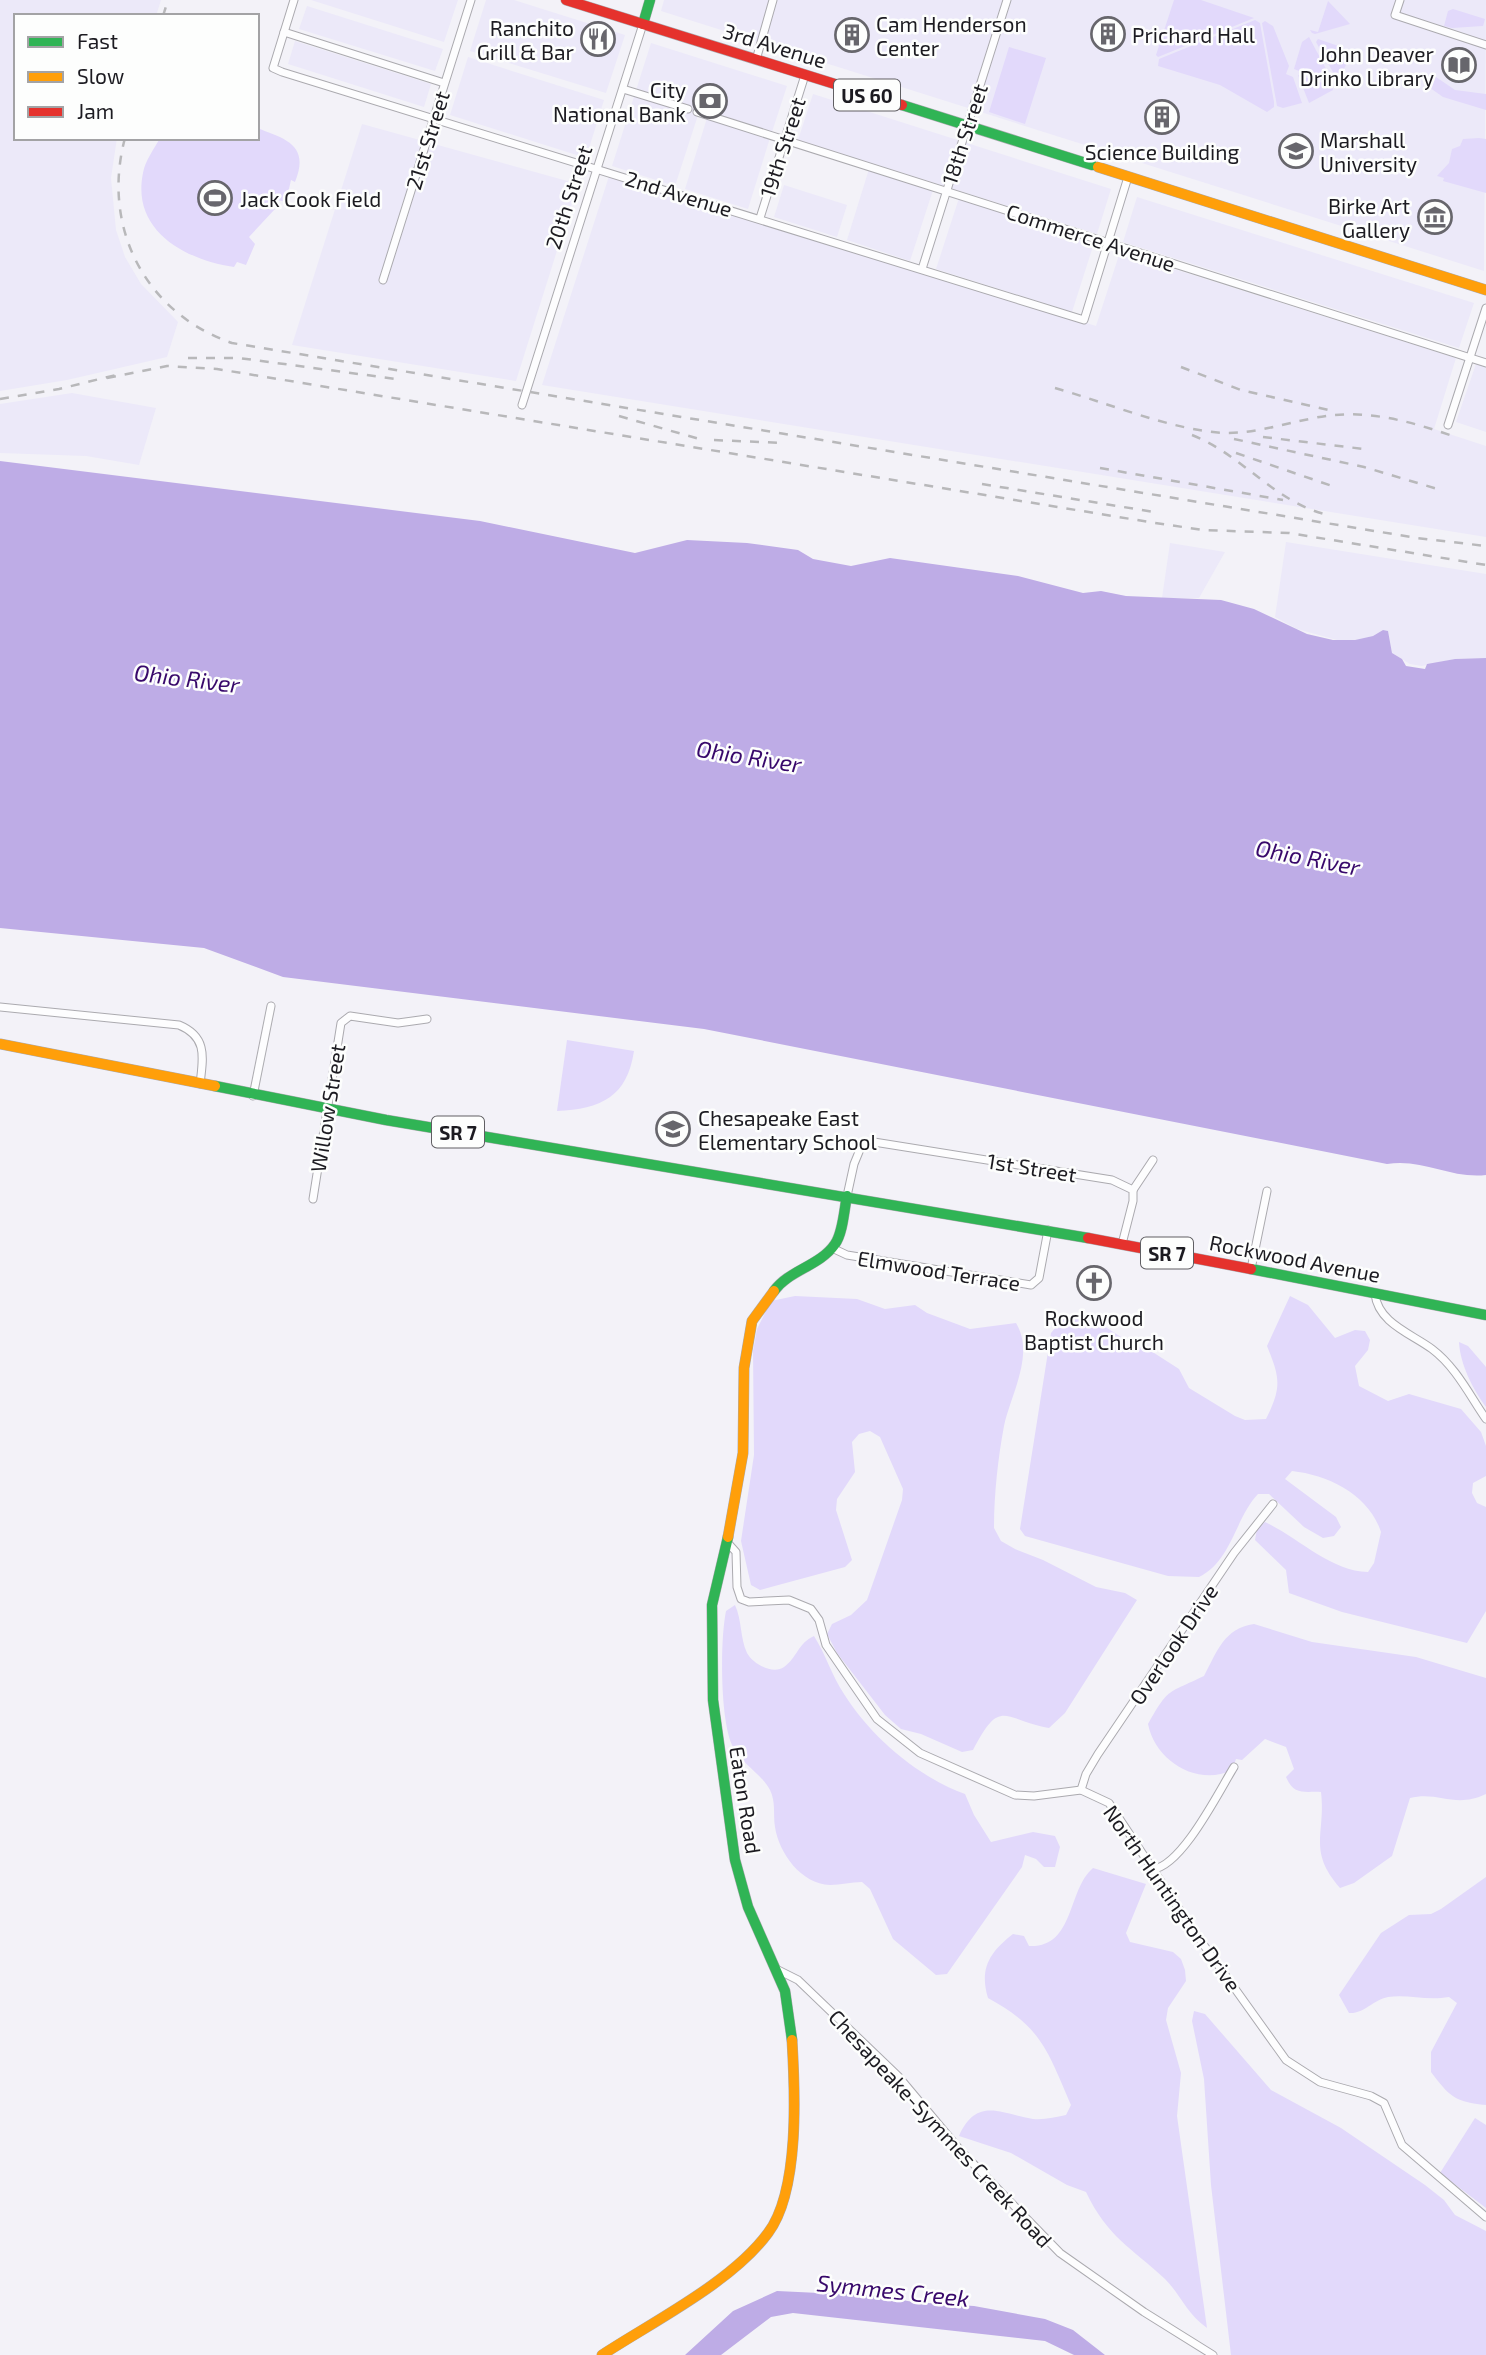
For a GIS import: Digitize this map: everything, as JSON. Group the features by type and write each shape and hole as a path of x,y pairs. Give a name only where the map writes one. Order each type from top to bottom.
{"main road":[{"name":"3rd Avenue","path":"566,0 1486,290"},
{"name":"20th Street","path":"643,24 650,0"},
{"name":"SR 7","path":"0,1044 253,1096 847,1196"},
{"name":"Rockwood Avenue","path":"847,1196 1048,1230 1486,1315"},
{"path":"832,1248 840,1236 847,1196"},
{"name":"Eaton Road","path":"604,2355 717,2283 755,2250 776,2220 784,2197 796,2110 791,2017 776,1969 741,1884 717,1736 711,1648 712,1605 727,1542 743,1453 744,1368 752,1321 780,1283 832,1248"}],"street":[{"path":"294,0 285,32 444,83"},
{"name":"21st Street","path":"383,280 471,0"},
{"path":"756,60 773,0"},
{"name":"18th Street","path":"922,269 1007,0"},
{"path":"1400,0 1395,15 1486,46"},
{"name":"20th Street","path":"522,405 643,24"},
{"name":"2nd Avenue","path":"285,32 273,68 1084,320 1108,243"},
{"name":"19th Street","path":"760,218 805,75"},
{"path":"622,89 688,109"},
{"name":"Commerce Avenue","path":"697,112 1486,363"},
{"path":"1108,243 1128,177"},
{"path":"1448,425 1486,309"},
{"path":"253,1096 271,1006"},
{"path":"0,1007 179,1025 200,1039 204,1050 200,1084"},
{"name":"Willow Street","path":"313,1199 339,1028 344,1019 355,1016 412,1023 427,1019"},
{"name":"1st Street","path":"847,1196 861,1147 874,1142 1112,1180 1133,1190"},
{"path":"1122,1244 1133,1201 1133,1190 1153,1160"},
{"path":"1251,1269 1267,1191"},
{"name":"Elmwood Terrace","path":"832,1248 847,1255 1031,1285 1039,1278 1048,1230"},
{"path":"1374,1293 1376,1301 1394,1325 1444,1360 1486,1419"},
{"name":"Overlook Drive","path":"1082,1790 1086,1774 1098,1754 1228,1562 1273,1504"},
{"name":"North Huntington Drive","path":"727,1542 736,1552 737,1592 741,1599 749,1602 789,1600 811,1608 826,1645 853,1679 871,1710 909,1747 1014,1795 1034,1796 1082,1790 1101,1797 1114,1809 1286,2060 1321,2082 1380,2100 1388,2108 1397,2137 1408,2152 1486,2217"},
{"path":"1153,1869 1166,1864 1189,1838 1234,1767"},
{"name":"Chesapeake-Symmes Creek Road","path":"776,1969 798,1980 898,2076 960,2150 1060,2253 1143,2312 1213,2355"}],"shaded area":[{"path":"0,0 161,0 157,14 14,14 14,140 117,140 111,178 116,230 125,257 141,284 178,322 167,357 67,380 0,391"},
{"path":"311,0 458,0 444,42"},
{"path":"486,0 514,0 625,35 606,93 470,51"},
{"name":"Marshall University","path":"664,0 1486,0 1484,271 661,11"},
{"path":"1174,0 1201,0 1254,18 1158,57 1156,55"},
{"path":"1328,1 1350,24 1315,34 1312,33 1310,30 1318,32"},
{"path":"307,6 443,49 435,71 299,29"},
{"path":"1453,9 1485,19 1483,26 1444,26 1448,11"},
{"path":"1255,20 1260,23 1274,102 1274,107 1267,112 1220,85 1158,66 1159,59"},
{"path":"1265,21 1273,26 1289,66 1286,74 1293,77 1302,103 1283,108 1277,106 1262,23"},
{"path":"1309,37 1332,84 1294,69 1302,42"},
{"path":"1318,39 1353,51 1338,81 1316,42"},
{"path":"295,41 431,84 424,107 288,64"},
{"path":"651,43 787,86 772,132 700,109 675,186 612,166"},
{"path":"1009,47 1046,58 1025,124 989,112"},
{"path":"468,57 604,100 586,158 450,115"},
{"path":"1298,75 1332,86 1333,90 1309,103"},
{"path":"1433,75 1455,90 1486,94 1486,110 1443,97 1426,85"},
{"path":"813,94 1111,189 1097,234 798,140"},
{"path":"707,118 770,138 748,209 685,189"},
{"path":"362,124 578,184 516,381 292,345"},
{"name":"Jack Cook Field","path":"259,129 292,145 297,152 299,170 295,182 291,180 286,202 278,200 275,209 249,237 255,244 246,265 237,262 234,267 198,258 166,239 154,226 145,211 141,193 143,173 159,140 259,140"},
{"path":"1463,139 1486,139 1486,193 1443,181 1444,178 1437,176 1449,163 1452,149 1460,146"},
{"path":"869,169 933,190 910,261 847,240"},
{"path":"610,173 1096,326 1120,252 1456,358 1434,429 1486,446 1486,537 542,385"},
{"path":"784,185 847,205 837,237 774,217"},
{"path":"1137,197 1474,303 1459,348 1123,242"},
{"path":"959,198 1095,240 1072,312 936,269"},
{"path":"1476,364 1486,367 1486,432 1456,422"},
{"path":"72,393 156,408 139,465 86,456 0,453 0,404"},
{"path":"1286,542 1486,574 1486,658 1455,659 1422,666 1410,664 1392,653 1388,631 1383,630 1373,636 1355,640 1337,640 1297,629 1275,617"},
{"path":"1170,543 1225,552 1199,598 1162,598"},
{"path":"567,1040 634,1051 625,1080 609,1098 587,1107 557,1111"},
{"path":"795,1296 857,1299 885,1309 915,1305 927,1313 970,1329 1016,1323 1021,1335 1022,1361 1004,1426 998,1464 994,1528 1001,1541 1015,1549 1096,1587 1125,1593 1137,1600 1065,1713 1049,1728 1012,1717 997,1717 982,1733 973,1750 962,1752 921,1734 901,1729 885,1715 837,1653 827,1634 832,1624 851,1615 867,1600 902,1500 903,1489 880,1437 870,1431 859,1434 852,1442 855,1472 837,1499 836,1510 852,1560 845,1567 760,1590 751,1585 741,1541 754,1455 753,1351 757,1329 771,1301"},
{"path":"1290,1296 1308,1305 1335,1338 1355,1330 1365,1331 1370,1340 1368,1350 1355,1366 1359,1386 1388,1401 1409,1394 1461,1409 1481,1432 1486,1446 1486,1476 1473,1483 1472,1493 1477,1503 1486,1507 1486,1611 1467,1643 1342,1612 1289,1593 1286,1570 1255,1540 1257,1529 1265,1522 1327,1560 1368,1572 1374,1563 1381,1532 1367,1507 1357,1497 1333,1482 1306,1473 1292,1471 1285,1479 1336,1517 1341,1527 1334,1536 1323,1538 1304,1527 1269,1494 1258,1494 1219,1561 1199,1577 1168,1576 1025,1536 1020,1529 1051,1333 1064,1317 1096,1321 1132,1344 1151,1351 1179,1369 1189,1388 1235,1416 1245,1420 1266,1419 1277,1390 1275,1366 1267,1346"},
{"path":"1459,1342 1468,1346 1486,1367 1486,1407 1468,1376"},
{"path":"735,1605 747,1653 754,1661 769,1669 784,1667 804,1643 814,1636 855,1710 897,1754 947,1787 965,1794 991,1842 1033,1832 1055,1836 1060,1847 1055,1867 1044,1867 1036,1859 1025,1855 1022,1867 947,1974 936,1975 893,1939 870,1889 862,1882 830,1885 819,1883 801,1873 781,1847 774,1822 770,1790 736,1751 728,1733 723,1699 723,1641 726,1611"},
{"path":"1254,1624 1312,1642 1416,1657 1486,1678 1486,1794 1465,1800 1420,1796 1410,1798 1392,1856 1354,1883 1340,1888 1330,1875 1321,1852 1321,1792 1300,1791 1292,1787 1286,1777 1294,1769 1286,1747 1265,1739 1242,1760 1236,1759 1232,1770 1206,1775 1192,1773 1180,1767 1159,1749 1152,1737 1148,1724 1165,1697 1204,1676 1228,1636 1235,1630"},
{"path":"1093,1868 1146,1884 1126,1933 1130,1942 1173,1952 1181,1959 1185,1970 1186,1981 1168,2008 1166,2020 1181,2073 1177,2116 1207,2328 1165,2279 1112,2231 1094,2208 1086,2192 1067,2185 1011,2153 959,2136 966,2124 982,2112 1042,2119 1066,2115 1071,2105 1041,2043 1021,2020 988,1998 985,1978 988,1962 993,1954 1013,1934 1024,1936 1029,1946 1044,1944 1055,1938 1063,1928 1078,1890"},
{"path":"1486,1877 1486,2105 1454,2097 1431,2072 1431,2052 1457,2003 1449,1997 1388,1997 1349,2013 1339,1995 1381,1933 1409,1915 1431,1914 1441,1909"},
{"path":"1194,2011 1205,2014 1271,2090 1341,2128 1425,2185 1444,2200 1455,2215 1486,2231 1486,2355 1231,2355 1211,2185 1204,2079 1192,2021"},
{"path":"1475,2118 1486,2125 1486,2208 1440,2173"}],"water":[{"name":"Ohio River","path":"0,461 480,521 635,553 687,540 747,543 798,550 813,559 851,566 890,558 1018,576 1083,593 1101,591 1126,596 1221,600 1254,609 1307,634 1333,640 1355,640 1373,636 1383,630 1388,631 1392,653 1402,659 1406,666 1425,669 1427,664 1455,659 1486,658 1486,1175 1461,1174 1412,1164 1387,1164 704,1029 283,977 204,948 0,928"},
{"path":"777,2291 882,2296 913,2302 974,2306 1045,2319 1073,2330 1105,2355 1074,2355 1045,2341 793,2313 771,2317 721,2355 685,2355 733,2311"}],"railway":[{"path":"164,14 168,0"},
{"path":"125,140 119,171 119,203 125,234 137,263 154,288 175,311 201,329 232,343 1417,538 1486,546"},
{"path":"188,358 239,358 396,379"},
{"path":"107,378 167,366 217,369 1149,522 1203,530 1289,533 1486,565"},
{"path":"1181,367 1241,390 1333,411"},
{"path":"0,399 59,389 116,375"},
{"path":"1055,388 1162,422 1205,431 1248,432 1314,418 1349,414 1400,420 1450,435"},
{"path":"619,416 703,440"},
{"path":"1192,435 1227,454 1292,501 1329,515"},
{"path":"1263,437 1364,449"},
{"path":"1234,439 1364,467 1441,490"},
{"path":"714,440 784,443"},
{"path":"1236,453 1338,488"},
{"path":"1100,468 1283,500"},
{"path":"982,484 1154,512"}],"traffic: fast":[{"path":"643,24 650,0"},
{"path":"902,105 1092,165"},
{"path":"215,1086 386,1120 1088,1238"},
{"path":"774,1291 788,1278 821,1258 835,1244 842,1228 847,1196"},
{"path":"1251,1269 1486,1315"},
{"path":"728,1537 712,1605 713,1700 735,1860 748,1907 785,1991 792,2040"}],"traffic: slow":[{"path":"1098,167 1486,290"},
{"path":"0,1044 215,1086"},
{"path":"728,1537 743,1453 744,1368 752,1321 774,1291"},
{"path":"602,2355 713,2284 753,2251 768,2233 786,2192 790,2167 794,2112 792,2040"}],"traffic: jam":[{"path":"566,0 902,105"},
{"path":"1088,1238 1251,1269"}],"place":[{"name":"Prichard Hall","path":"1108,34"},
{"name":"Cam Henderson Center","path":"852,35"},
{"name":"Ranchito Grill & Bar","path":"598,39"},
{"name":"John Deaver Drinko Library","path":"1459,65"},
{"name":"City National Bank","path":"710,101"},
{"name":"Science Building","path":"1162,117"},
{"name":"Marshall University","path":"1296,151"},
{"name":"Jack Cook Field","path":"215,198"},
{"name":"Birke Art Gallery","path":"1435,217"},
{"name":"Chesapeake East Elementary School","path":"673,1129"},
{"name":"Rockwood Baptist Church","path":"1094,1283"}],"water label":[{"name":"Symmes Creek","path":"893,2290"}]}
